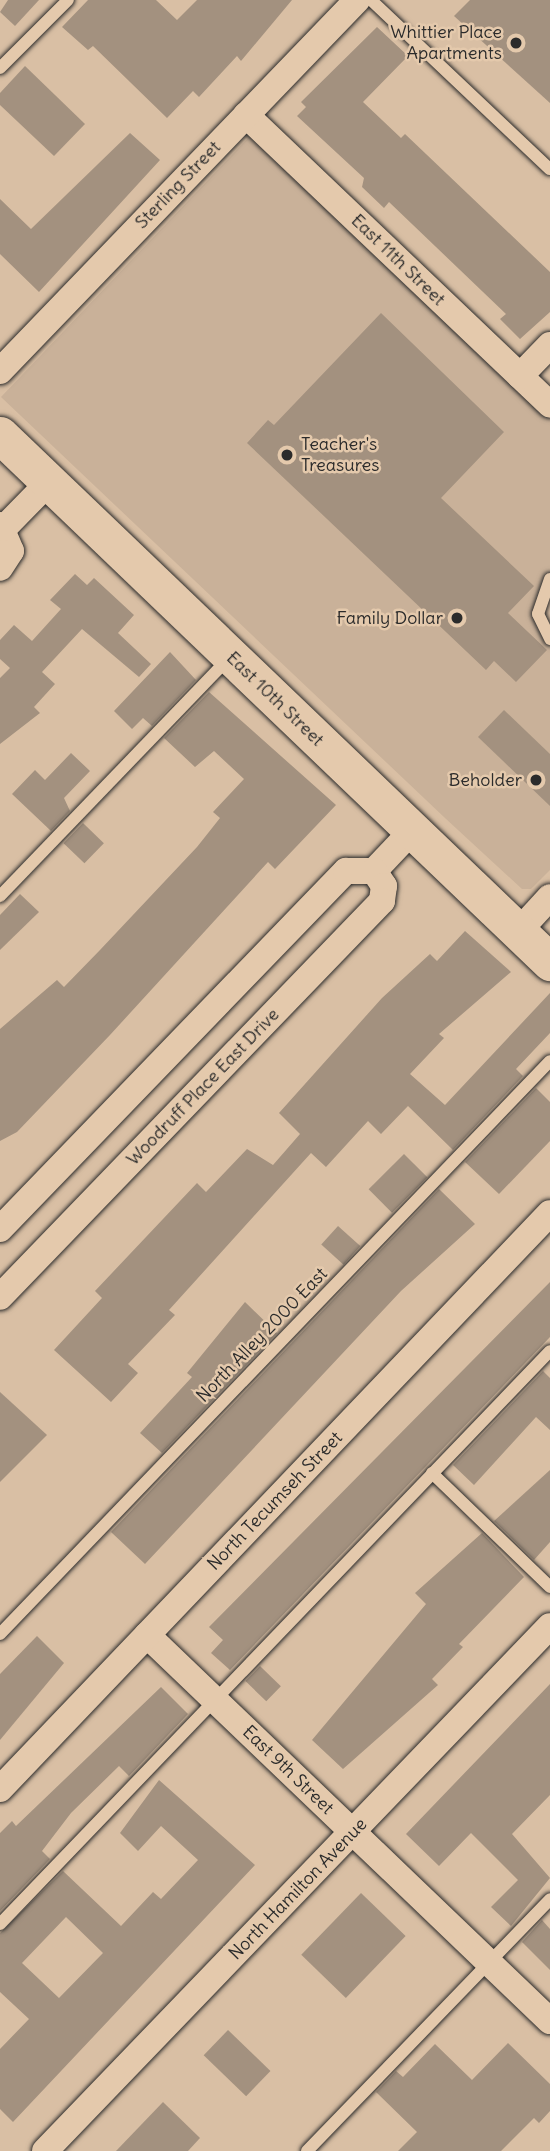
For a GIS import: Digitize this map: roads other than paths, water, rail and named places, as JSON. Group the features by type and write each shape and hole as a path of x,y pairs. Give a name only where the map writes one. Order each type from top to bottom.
{"main road":[{"name":"East 10th Street","path":"0,435 550,962"}],"street":[{"name":"Sterling Street","path":"0,371 357,0"},
{"name":"East 11th Street","path":"246,115 550,405"},
{"path":"520,376 550,345"},
{"path":"0,568 11,551 2,527 49,482"},
{"path":"0,1229 346,871 374,872 412,831"},
{"name":"Woodruff Place East Drive","path":"0,1297 382,901 384,886 374,872"},
{"path":"518,932 550,897"},
{"name":"North Tecumseh Street","path":"0,1789 550,1213"},
{"name":"North Hamilton Avenue","path":"45,2151 550,1626"},
{"name":"East 9th Street","path":"147,1635 550,2021"}],"lane":[{"path":"0,68 68,0"},
{"path":"371,0 550,169"},
{"path":"550,579 538,614 550,639"},
{"path":"0,896 231,656"},
{"name":"North Alley 2000 East","path":"0,1634 550,1061"},
{"path":"0,1924 550,1351"},
{"path":"432,1473 550,1587"},
{"path":"307,2151 550,1899"}],"place":[{"name":"Whittier Place Apartments","path":"516,43"},
{"name":"Teacher's Treasures","path":"287,455"},
{"name":"Family Dollar","path":"457,618"},
{"name":"Beholder","path":"536,780"}]}
